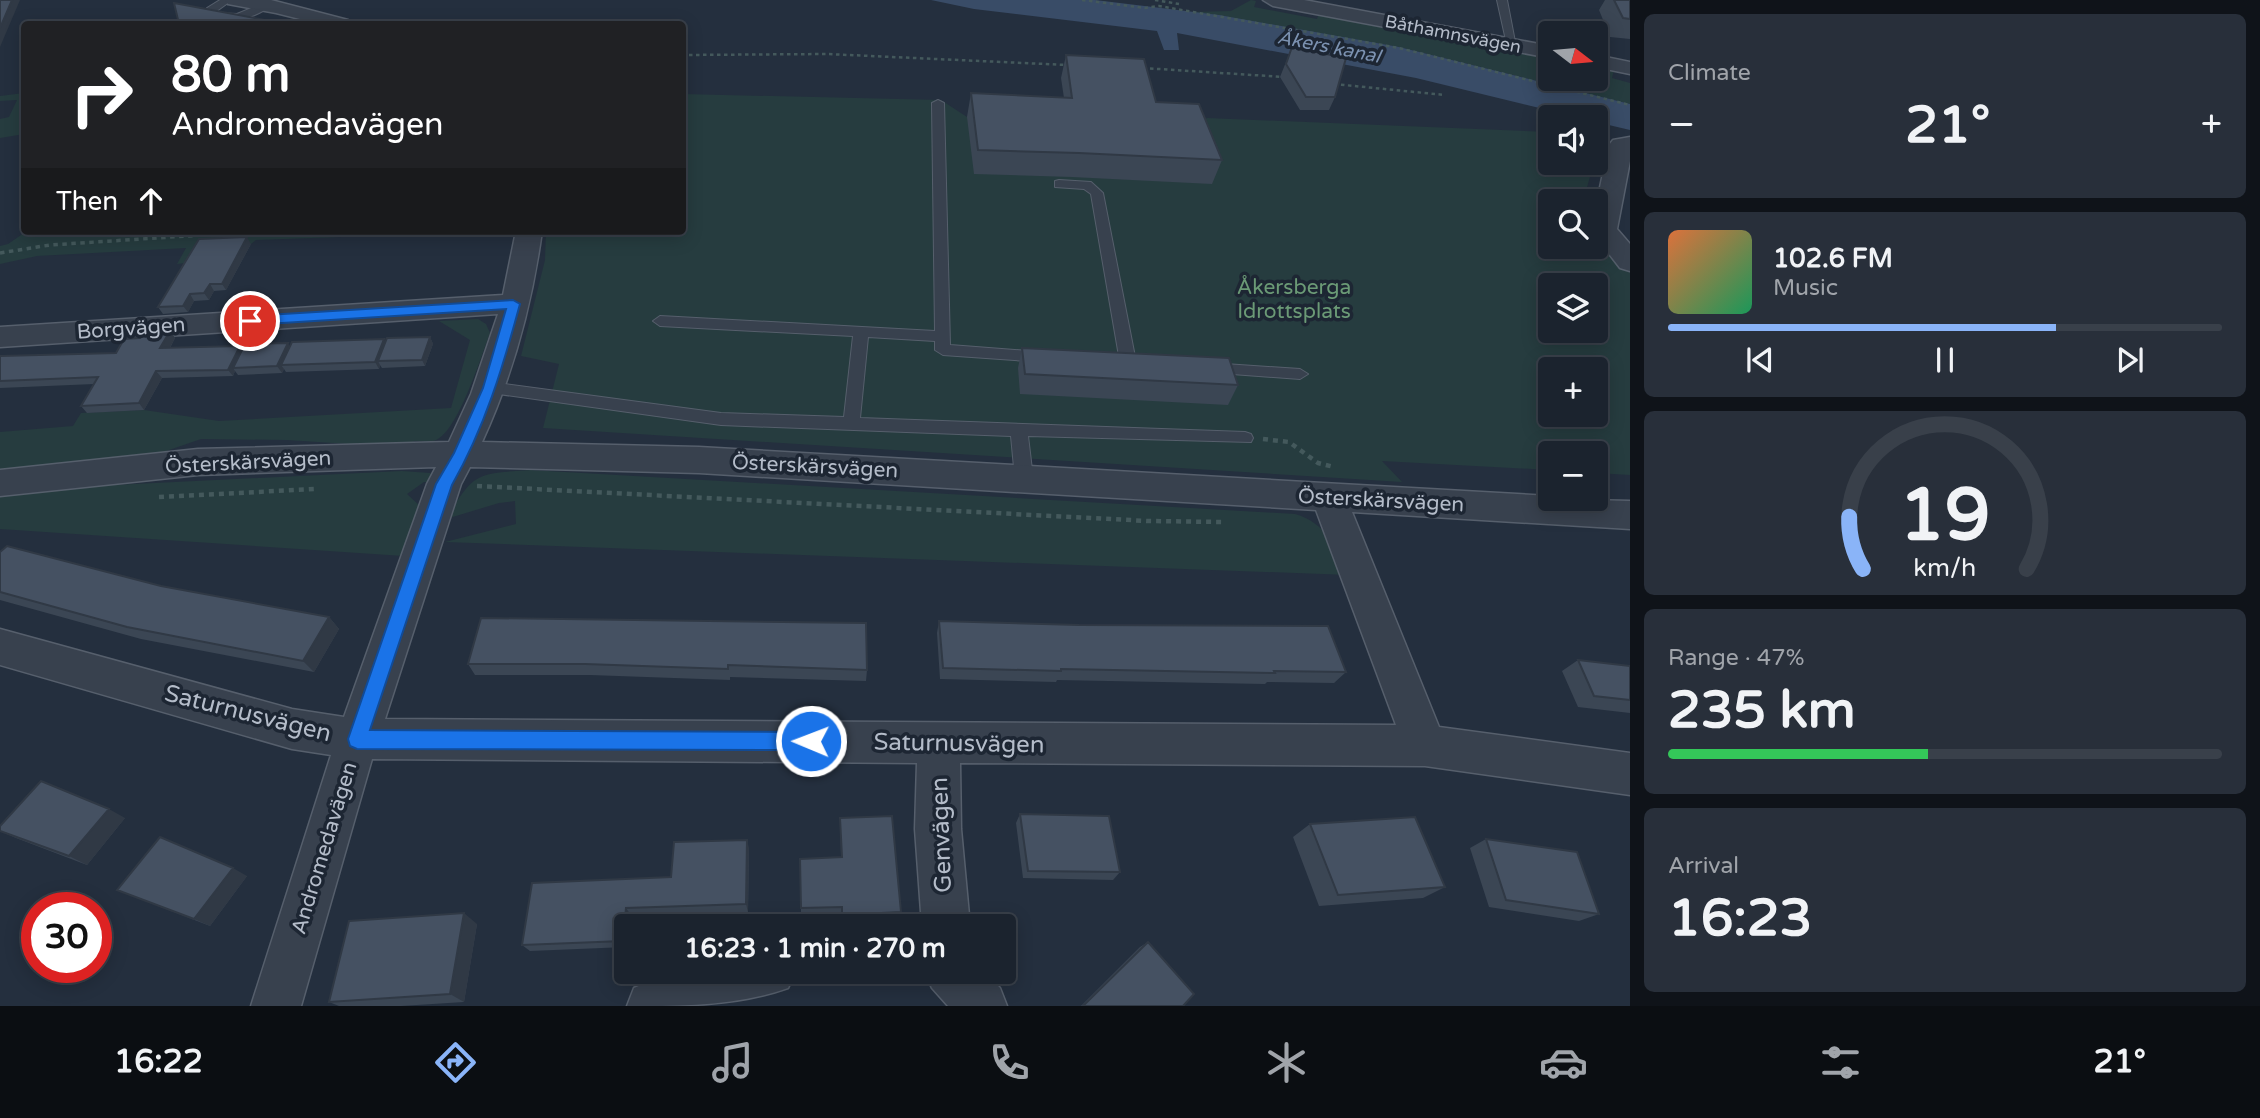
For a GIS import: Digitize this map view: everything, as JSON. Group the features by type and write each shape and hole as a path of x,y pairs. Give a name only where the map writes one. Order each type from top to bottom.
{"street":[{"path":"235,0 329,21"},
{"name":"Båthamnsvägen","path":"1273,0 1538,50"},
{"path":"1608,63 1630,68"},
{"path":"1630,144 1621,145 1620,209 1604,230 1630,262"},
{"name":"Andromedavägen","path":"276,1006 357,739 453,469 490,388 525,258 528,235"},
{"name":"Borgvägen","path":"0,337 513,304"},
{"name":"Österskärsvägen","path":"0,483 198,462 453,469 699,460 1024,478 1334,483 1630,515"},
{"path":"1334,483 1425,746"},
{"name":"Saturnusvägen","path":"0,647 292,729 357,739 1425,746 1630,774"},
{"name":"Genvägen","path":"939,743 938,829 945,914"},
{"path":"652,1006 708,984"}],"lane":[{"path":"227,0 210,10 208,15 231,18 248,15 266,5"},
{"path":"1502,0 1512,45"},
{"path":"938,103 943,350 1062,358"},
{"path":"1059,184 1087,185 1097,193 1128,362"},
{"path":"660,321 943,336"},
{"path":"851,424 861,332"},
{"path":"1194,367 1300,374"},
{"path":"490,388 720,419 1245,438"},
{"path":"1019,430 1024,478"}],"path":[{"path":"1082,0 1145,8 1159,6 1399,48 1630,105"},
{"path":"1156,0 1180,4"},
{"path":"1175,9 1183,0"},
{"path":"686,55 740,52 863,55 1079,65"},
{"path":"1133,68 1255,74 1294,79"},
{"path":"1334,84 1445,95"},
{"path":"0,253 50,245 202,235"},
{"path":"1245,438 1289,442 1318,463 1334,483"},
{"path":"453,469 1148,521 1229,522"},
{"path":"147,497 319,489"}],"green space":[{"path":"1251,0 1256,1 1254,7 1317,19 1319,13 1538,54 1538,81 1399,47 1192,12 1231,11"},
{"path":"1608,69 1614,70 1612,78 1630,83 1630,104 1577,91 1608,91"},
{"path":"21,93 21,134 0,138 0,119 9,117 17,100 0,101 0,96"},
{"name":"Åkersberga Idrottsplats","path":"686,94 941,100 967,117 1190,127 1207,118 1538,132 1538,175 1591,175 1586,189 1538,189 1538,259 1608,259 1608,239 1630,266 1630,475 1608,474 1608,441 1538,441 1538,469 1382,461 1402,482 543,428 559,364 521,356 545,260 546,235 686,235"},
{"path":"21,235 397,235 256,240 251,244 204,246 194,262 177,264 186,248 37,256 0,264 0,246"},
{"path":"478,319 486,324 490,333 481,359 452,423 444,434 434,441 414,441 411,448 287,440 201,439 146,458 0,472 0,432 73,426 81,413 144,410 219,421 451,408 470,340 439,321"},
{"path":"530,470 1295,514 1315,523 1329,537 1349,575 445,542 516,524 515,501 499,503 446,519 471,483 479,478"},
{"path":"402,471 430,473 438,478 437,483 424,482 407,494 421,507 404,556 0,529 0,495 94,486"}],"water":[{"name":"Åkers kanal","path":"931,0 1095,0 1219,15 1399,47 1538,81 1538,91 1577,91 1630,104 1630,130 1608,125 1608,105 1538,105 1538,108 1416,78 1177,33 1179,50 1164,50 1157,31 974,9"}],"building":[{"path":"0,0 12,0 0,28"},
{"path":"1614,0 1630,0 1630,19 1623,18"},
{"path":"174,3 265,20 265,21 178,21"},
{"path":"1292,47 1346,58 1335,97 1306,97 1286,64"},
{"path":"1066,55 1144,59 1156,102 1199,104 1222,160 978,150 971,93 1072,98"},
{"path":"247,237 222,284 210,284 204,293 190,294 183,306 158,307 199,239"},
{"path":"170,331 160,348 240,346 228,370 156,371 139,403 81,406 98,377 0,381 0,356 116,353 124,339 140,338 143,333"},
{"path":"430,337 422,360 378,361 387,338"},
{"path":"384,339 375,362 281,365 292,342"},
{"path":"288,343 277,366 233,368 245,344"},
{"path":"1022,348 1229,358 1238,385 1025,374"},
{"path":"7,546 161,586 329,617 303,661 127,627 0,592 0,552"},
{"path":"481,618 866,623 867,670 728,665 728,669 585,664 468,664"},
{"path":"939,621 1079,625 1328,626 1346,672 943,668"},
{"path":"1578,660 1630,666 1630,700 1594,696"},
{"path":"41,781 109,809 69,856 0,831 0,826"},
{"path":"1020,814 1109,816 1120,872 1028,871"},
{"path":"892,816 901,912 842,914 842,907 801,908 800,859 842,857 840,818"},
{"path":"1415,817 1445,887 1338,895 1310,824"},
{"path":"160,837 233,868 194,919 117,890"},
{"path":"1486,839 1577,852 1599,914 1506,900"},
{"path":"747,840 746,904 626,908 625,914 614,914 614,941 522,945 532,883 671,877 674,842"},
{"path":"464,913 450,994 329,1002 349,921"},
{"path":"1148,942 1194,994 1183,1006 1083,1006"}],"route":[{"path":"250,321 513,304 490,388 461,454 444,484 357,739 811,741"}]}
